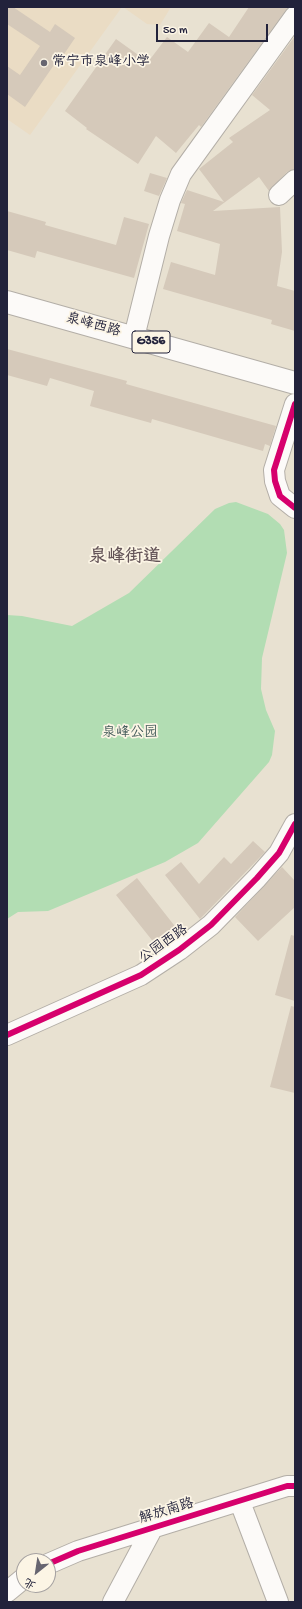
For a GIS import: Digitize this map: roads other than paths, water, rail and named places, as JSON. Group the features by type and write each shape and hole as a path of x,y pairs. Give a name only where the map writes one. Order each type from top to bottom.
{"highway":[{"name":"泉峰西路","path":"7,302 295,383"}],"street":[{"path":"134,337 159,236 170,200 181,174 295,16"},
{"path":"278,195 295,180"},
{"path":"295,404 274,470 274,481 280,496 295,508"},
{"name":"公园西路","path":"7,1035 141,975 179,950 211,925 257,878 279,853 295,824"},
{"name":"解放南路","path":"56,1561 78,1551 240,1502 287,1486 295,1486"},
{"path":"240,1502 278,1602"},
{"path":"113,1602 152,1529"},
{"path":"7,1592 16,1585"}],"place":[{"name":"常宁市泉峰小学","path":"44,63"}],"district":[{"name":"泉峰街道","path":"125,558"}],"park label":[{"name":"泉峰公园","path":"130,734"}]}
